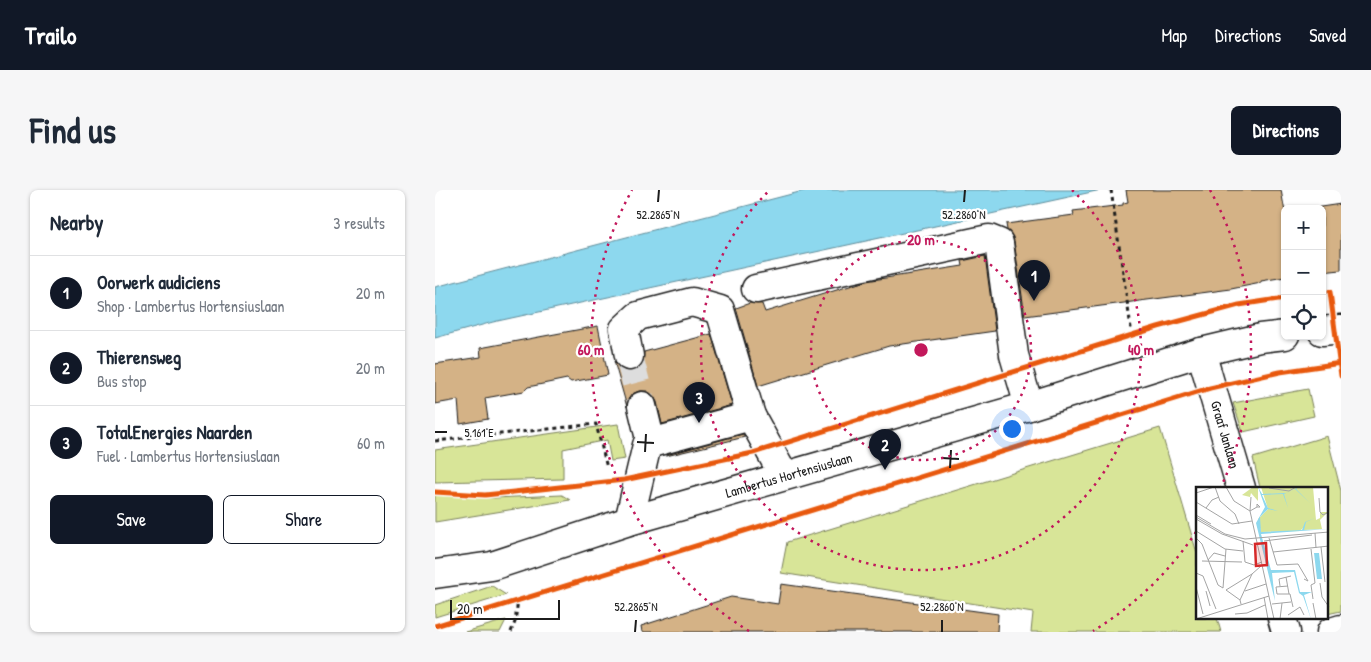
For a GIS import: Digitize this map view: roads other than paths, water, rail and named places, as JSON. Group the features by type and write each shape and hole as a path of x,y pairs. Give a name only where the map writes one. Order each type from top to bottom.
{"street":[{"path":"756,289 989,239 999,243 1014,355 1029,406"},
{"path":"629,356 624,330 638,316 692,302 720,310 751,416 785,476"},
{"path":"1326,331 1341,329"},
{"name":"Lambertus Hortensiuslaan","path":"435,574 492,566 629,521 1029,406 1201,352 1260,338 1281,335"},
{"name":"Graaf Janlaan","path":"1201,352 1241,487"},
{"path":"642,406 651,443"},
{"path":"629,521 647,445 751,416"},
{"path":"1331,632 1341,629"}],"water":[{"path":"807,190 1101,190 493,322 435,338 435,287"}],"tunnel":[{"path":"629,356 642,406"}],"place":[{"name":"Oorwerk audiciens","path":"1034,301"},
{"name":"TotalEnergies Naarden","path":"699,423"},
{"name":"Thierensweg","path":"885,470"}]}
